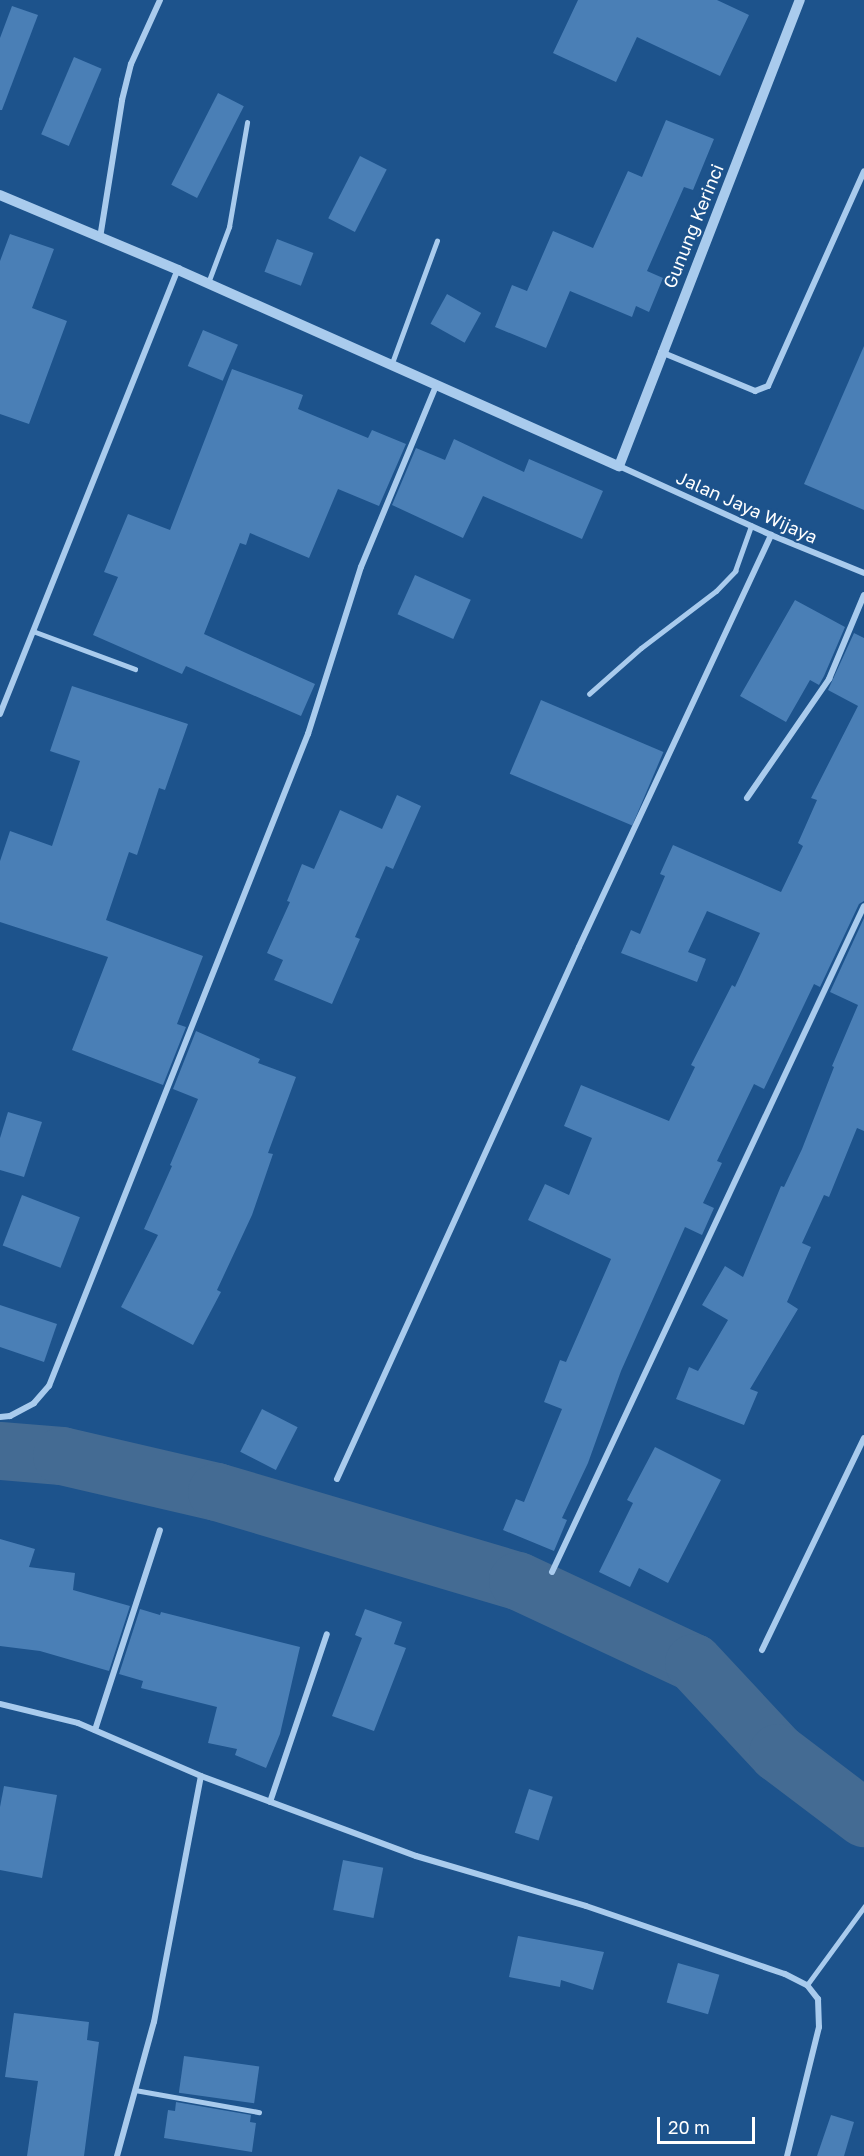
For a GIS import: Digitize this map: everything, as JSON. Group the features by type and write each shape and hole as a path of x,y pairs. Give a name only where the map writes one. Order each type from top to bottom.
{"street":[{"path":"100,238 124,91 131,64 160,0"},
{"name":"Gunung Kerinci","path":"619,466 661,352 800,0"},
{"path":"661,352 755,391 768,386 864,171"},
{"path":"1,198 208,283 619,466"},
{"path":"0,714 178,270"},
{"path":"0,1417 10,1416 34,1403 49,1386 308,734 361,567 436,386"},
{"name":"Jalan Jaya Wijaya","path":"619,466 771,535 864,573"},
{"path":"338,1479 579,947 771,535"},
{"path":"747,798 830,679 864,595"},
{"path":"552,1572 864,906"},
{"path":"762,1650 864,1438"},
{"path":"95,1730 160,1530"},
{"path":"270,1802 327,1634"},
{"path":"0,1704 95,1730 201,1776 416,1856 586,1906 785,1974 807,1985 818,1999 819,2027 787,2156"},
{"path":"117,2156 154,2022 201,1776"}],"lane":[{"path":"208,283 229,226 247,123"},
{"path":"392,366 438,241"},
{"path":"589,694 641,648 717,591 735,571 751,526"},
{"path":"33,631 135,669"},
{"path":"807,1985 864,1907"},
{"path":"135,2091 259,2112"}],"building":[{"path":"578,0 717,0 749,15 720,76 637,37 616,82 553,53"},
{"path":"12,6 38,15 2,110 0,110 0,38"},
{"path":"74,57 102,69 69,146 41,134"},
{"path":"218,93 244,106 197,198 171,185"},
{"path":"666,120 714,139 693,190 684,187 647,271 663,278 649,312 636,306 632,317 570,291 546,348 495,327 512,285 527,291 553,231 593,248 628,171 642,177"},
{"path":"360,156 387,170 355,232 328,218"},
{"path":"10,234 54,249 32,308 67,321 29,424 0,414 0,261"},
{"path":"277,239 313,253 301,286 264,272"},
{"path":"447,294 481,313 465,343 431,324"},
{"path":"203,330 238,345 223,381 188,366"},
{"path":"864,346 864,510 804,484"},
{"path":"232,369 303,395 298,409 368,438 372,430 406,444 379,506 338,489 309,558 250,533 246,545 240,543 204,634 315,684 301,716 186,666 182,674 93,635 118,577 104,572 128,514 170,530"},
{"path":"454,439 524,472 529,459 603,491 582,539 483,496 463,538 392,505 416,448 445,460"},
{"path":"415,575 471,600 453,639 398,614"},
{"path":"795,600 845,627 819,685 810,680 786,722 740,696"},
{"path":"854,633 864,638 864,901 859,904 820,987 814,984 764,1089 754,1084 717,1161 722,1163 703,1203 714,1208 702,1235 685,1227 621,1371 588,1463 562,1518 567,1520 554,1551 503,1530 516,1499 524,1502 562,1409 544,1402 560,1360 566,1362 611,1259 528,1220 545,1184 569,1195 592,1138 564,1126 581,1085 669,1121 695,1067 691,1065 732,985 735,987 760,933 707,911 688,952 706,959 697,982 621,953 631,930 640,934 665,876 660,874 673,845 781,892 803,846 798,843 817,800 811,798 858,706 828,690"},
{"path":"72,686 188,724 165,790 159,788 137,855 129,852 106,920 203,956 177,1024 186,1027 163,1085 72,1050 108,957 0,922 0,861 10,831 52,846 80,761 50,751"},
{"path":"541,700 663,752 632,826 510,774"},
{"path":"397,795 421,806 393,869 386,866 355,937 360,939 332,1004 274,980 283,960 267,953 290,902 287,901 302,864 314,869 340,810 382,829"},
{"path":"864,918 864,1131 857,1128 829,1197 824,1195 802,1243 811,1247 787,1302 798,1309 750,1389 758,1392 744,1425 676,1399 689,1367 698,1371 728,1320 702,1305 725,1266 743,1277 781,1186 784,1187 802,1149 834,1067 832,1066 858,1005 830,992"},
{"path":"196,1031 260,1059 258,1063 296,1077 268,1153 273,1154 252,1215 217,1290 221,1292 193,1345 121,1307 158,1235 144,1229 198,1099 173,1089"},
{"path":"8,1112 42,1122 24,1177 0,1170 0,1138"},
{"path":"22,1195 80,1217 61,1268 3,1245"},
{"path":"0,1305 57,1324 44,1362 0,1347"},
{"path":"262,1409 298,1427 276,1470 240,1452"},
{"path":"655,1447 721,1480 668,1583 639,1568 630,1587 599,1572 633,1503 627,1500"},
{"path":"0,1539 35,1549 29,1567 75,1573 73,1590 130,1606 109,1671 40,1651 0,1646"},
{"path":"140,1609 160,1615 161,1612 300,1647 280,1734 266,1768 235,1755 237,1749 208,1743 217,1707 141,1688 143,1681 119,1674"},
{"path":"365,1609 402,1622 394,1644 406,1648 374,1731 332,1716 362,1638 355,1635"},
{"path":"4,1786 57,1795 42,1878 0,1870 0,1807"},
{"path":"529,1789 553,1797 539,1840 515,1833"},
{"path":"343,1860 383,1868 374,1918 333,1910"},
{"path":"518,1936 604,1952 593,1990 561,1980 560,1987 509,1977"},
{"path":"678,1963 719,1975 708,2014 667,2002"},
{"path":"14,2013 89,2022 87,2040 99,2042 84,2156 27,2156 38,2081 5,2077"},
{"path":"184,2056 259,2067 254,2103 179,2093"},
{"path":"176,2102 251,2115 250,2122 256,2123 252,2152 164,2138 168,2110 175,2111"},
{"path":"831,2115 854,2122 844,2156 817,2156"}],"waterway":[{"path":"0,1451 62,1456 217,1492 518,1581 694,1663 778,1753 864,1818"}]}
